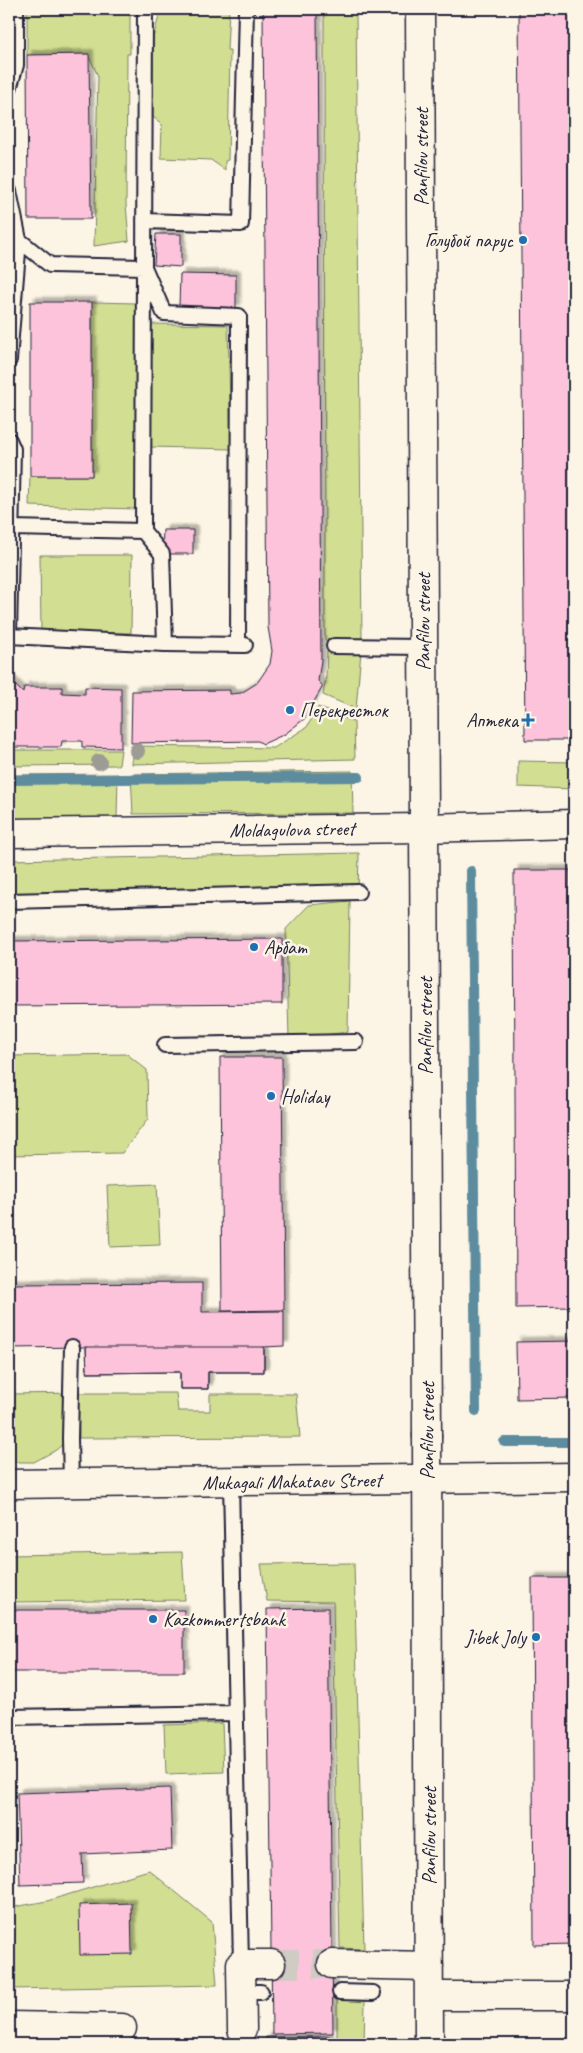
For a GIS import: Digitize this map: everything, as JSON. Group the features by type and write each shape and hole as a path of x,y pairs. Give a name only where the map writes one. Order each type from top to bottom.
{"street":[{"name":"Panfilov street","path":"420,9 429,2044"},
{"name":"Moldagulova street","path":"9,833 424,828 574,824"},
{"name":"Mukagali Makataev Street","path":"9,1484 574,1477"},
{"path":"242,2037 251,1992 241,1964 271,1964"},
{"path":"332,1964 429,1966"},
{"path":"429,1996 574,1996"},
{"path":"9,2026 122,2028"}],"lane":[{"path":"9,89 16,66 16,9"},
{"path":"145,9 144,531 162,554 165,644"},
{"path":"144,220 241,224 246,9"},
{"path":"9,192 19,240 9,360"},
{"path":"19,240 50,265 144,267"},
{"path":"9,440 13,449 9,635 165,644 242,645 239,316 164,314 144,267"},
{"path":"12,528 144,531"},
{"path":"334,646 423,647"},
{"path":"9,901 358,892"},
{"path":"165,1045 356,1042"},
{"path":"71,1484 72,1348"},
{"path":"230,1482 233,1544 234,1714 241,1964"},
{"path":"9,1717 234,1714"},
{"path":"340,1992 373,1993"}],"green space":[{"path":"27,9 130,9 130,54 127,54 126,204 129,241 94,246 98,76 88,54 27,55"},
{"path":"161,9 229,9 227,50 230,50 228,160 225,161 225,170 211,160 161,158 162,124 153,117 153,38"},
{"path":"324,9 356,9 362,641 325,640"},
{"path":"92,302 137,303 137,509 29,506 30,476 92,476"},
{"path":"148,324 228,325 231,449 150,447"},
{"path":"40,555 132,555 131,633 41,632"},
{"path":"327,651 361,651 356,709 323,695"},
{"path":"318,707 354,722 355,759 132,764 133,746 274,748 307,727"},
{"path":"9,750 121,750 119,765 9,766"},
{"path":"518,761 574,762 574,789 518,787"},
{"path":"352,771 353,813 133,814 131,774"},
{"path":"118,774 117,819 9,819 9,775"},
{"path":"359,853 358,892 9,901 9,860"},
{"path":"350,901 348,1032 289,1039 286,929 309,905"},
{"path":"127,1054 147,1070 148,1119 122,1153 9,1155 9,1056"},
{"path":"157,1184 160,1245 110,1247 107,1186"},
{"path":"176,1393 178,1411 210,1411 210,1394 296,1394 300,1437 79,1438 78,1396 70,1438 56,1450 34,1462 9,1462 9,1394"},
{"path":"182,1552 185,1600 9,1602 9,1555"},
{"path":"354,1563 364,1949 340,1948 333,1602 267,1601 261,1564"},
{"path":"222,1723 224,1772 166,1774 164,1725"},
{"path":"149,1870 212,1922 217,1985 9,1989 9,1908 47,1901"},
{"path":"337,1999 365,2000 364,2044 337,2044"}],"building":[{"path":"263,9 317,9 321,660 318,681 323,686 304,719 285,734 263,744 258,741 131,743 132,691 230,690 230,694 241,693 257,683 270,664 272,651 268,627"},
{"path":"519,9 574,9 574,740 525,740"},
{"path":"89,54 91,219 28,219 27,55"},
{"path":"156,234 181,234 181,267 154,265"},
{"path":"180,274 236,275 236,309 179,307"},
{"path":"30,302 92,302 92,476 30,476"},
{"path":"163,530 193,530 193,554 162,554"},
{"path":"9,679 23,693 24,687 62,687 62,693 85,694 85,687 121,688 121,748 82,747 82,741 62,741 61,747 9,747"},
{"path":"514,870 570,870 572,1307 516,1308"},
{"path":"282,939 282,1004 9,1006 9,941"},
{"path":"220,1057 282,1057 284,1310 222,1311"},
{"path":"202,1283 202,1312 284,1311 284,1346 264,1347 264,1372 208,1372 208,1389 180,1389 180,1372 87,1373 86,1347 9,1348 9,1284"},
{"path":"574,1341 574,1398 517,1399 516,1342"},
{"path":"86,1347 264,1347 264,1372 208,1372 208,1389 180,1389 180,1372 87,1373"},
{"path":"532,1578 574,1578 574,1944 534,1945"},
{"path":"328,1608 333,2033 272,2034 267,1609"},
{"path":"9,1610 184,1610 184,1672 9,1672"},
{"path":"170,1788 172,1850 82,1854 83,1883 20,1885 17,1793"},
{"path":"131,1903 132,1954 80,1955 79,1905"},
{"path":"329,2036 329,2044 266,2044 266,2037"}],"waterway":[{"path":"9,780 359,777"},
{"path":"471,871 476,1411"},
{"path":"504,1442 574,1442"}],"tunnel":[{"path":"271,1964 332,1964"}],"place":[{"name":"Голубой парус","path":"523,240"},
{"name":"Перекресток","path":"290,710"},
{"name":"Аптека","path":"528,720"},
{"name":"Арбат","path":"254,947"},
{"name":"Holiday","path":"271,1096"},
{"name":"Kazkommertsbank","path":"153,1619"},
{"name":"Jibek Joly","path":"536,1637"}]}
